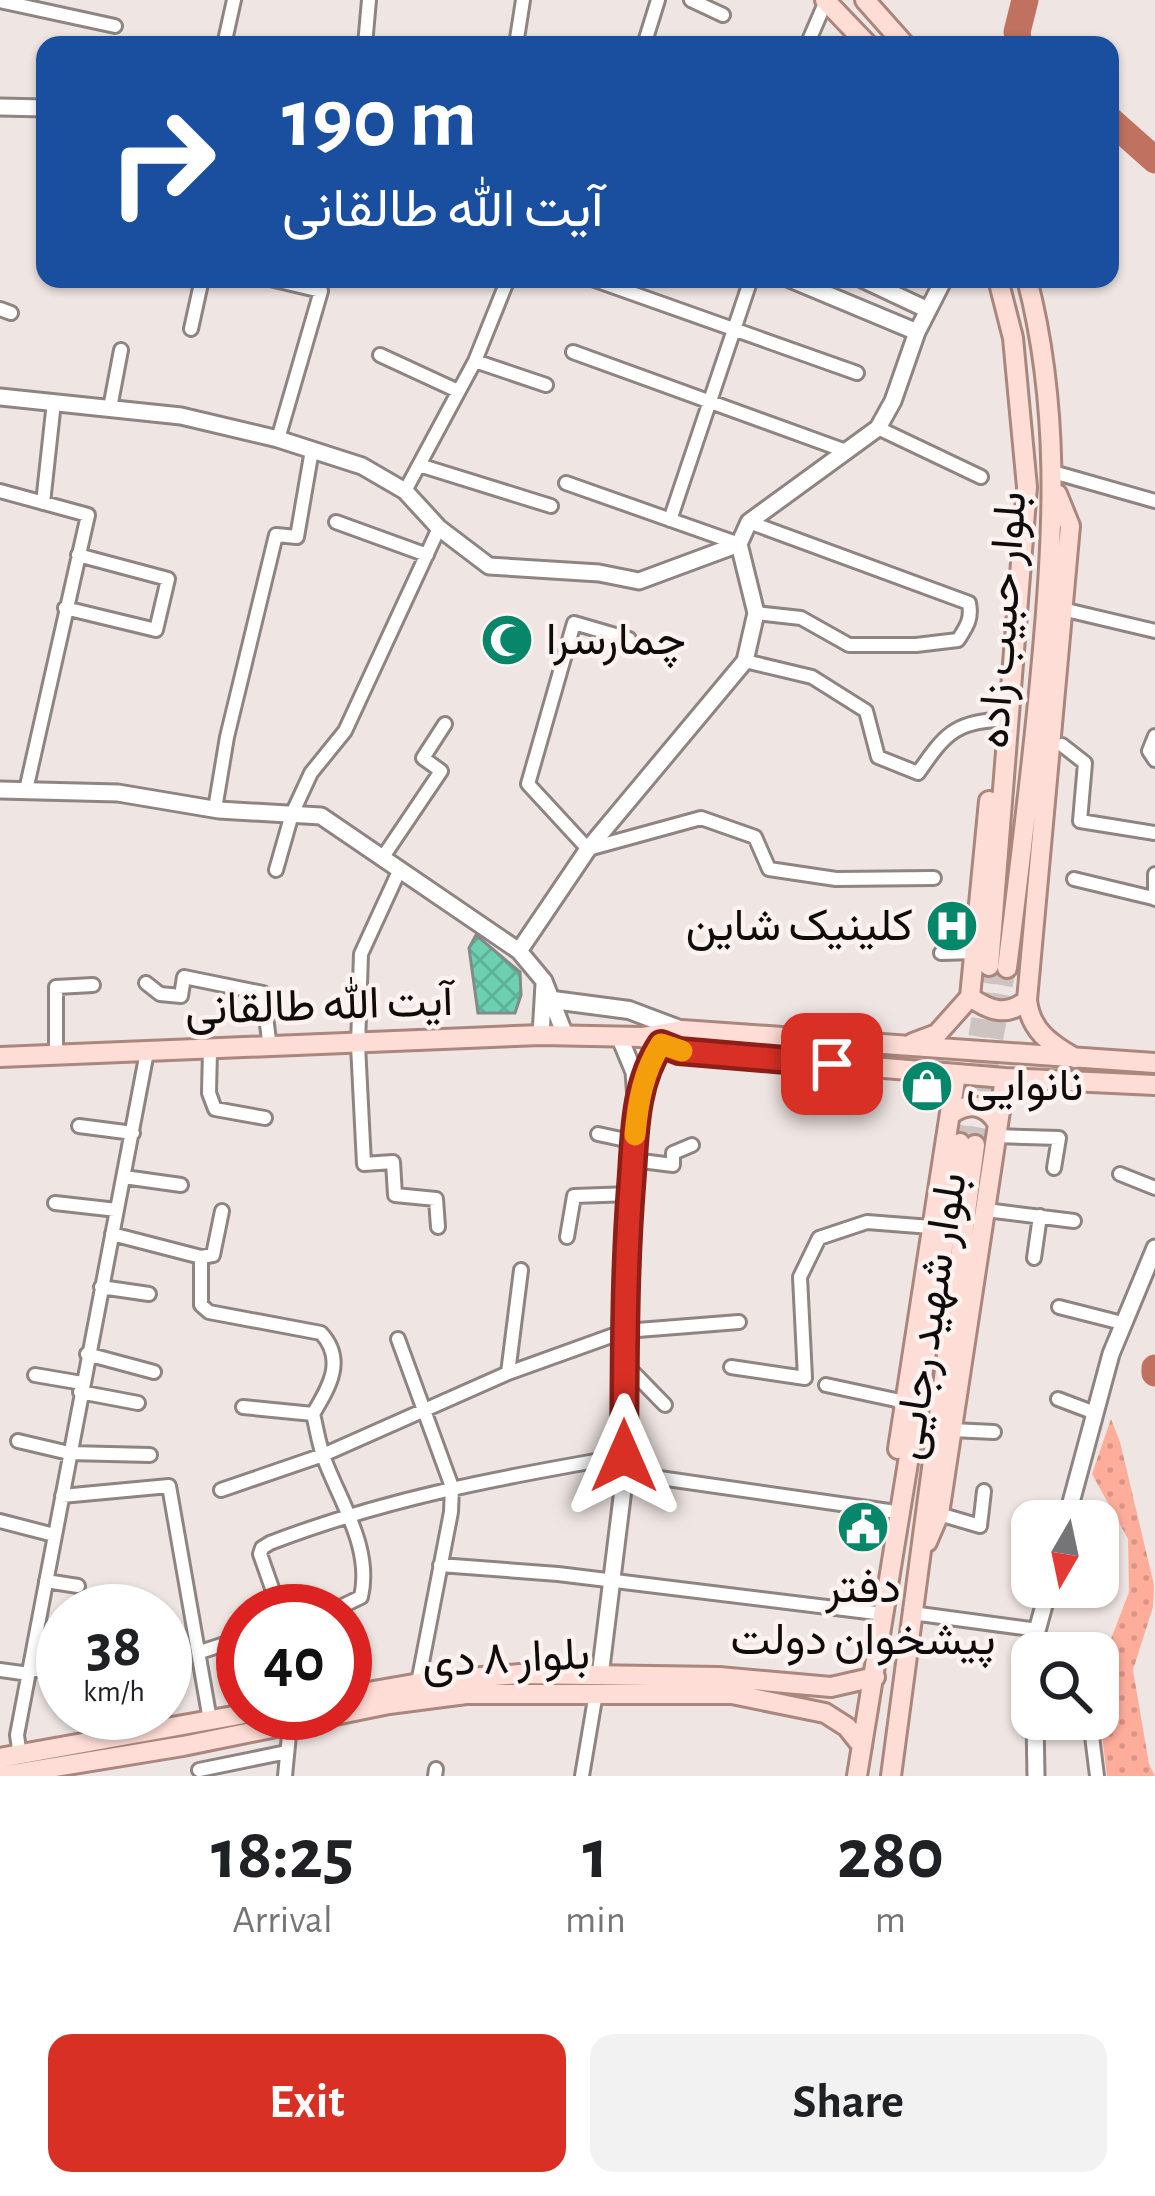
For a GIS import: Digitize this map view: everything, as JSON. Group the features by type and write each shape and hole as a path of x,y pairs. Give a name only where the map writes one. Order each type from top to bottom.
{"main road":[{"path":"825,0 859,36"},
{"path":"868,1 897,36"},
{"name":"بلوار حبیب زاده","path":"990,962 1027,487 1013,338 1000,288"},
{"name":"بلوار حبیب زاده","path":"990,962 1033,761 1054,479 1040,332 1029,288"},
{"path":"1054,479 1070,526 1027,1000 1028,1014 1038,1032 1079,1060"},
{"path":"910,1045 937,1034 970,997 990,962 997,720 1011,565 1027,487"},
{"path":"970,997 997,1011 1009,1011 1027,1000"},
{"path":"553,1000 629,1010 682,1030"},
{"name":"آیت الله طالقانی","path":"0,1057 541,1035 642,1037 682,1030 1155,1063"},
{"path":"790,1060 791,1036"},
{"name":"آیت الله طالقانی","path":"642,1037 679,1051 1005,1078 1155,1085"},
{"name":"بلوار شهید رجایی","path":"894,1552 889,1510 956,1074"},
{"name":"بلوار شهید رجایی","path":"918,1563 939,1514 1005,1078"},
{"path":"950,1115 959,1108 977,1106 991,1112 997,1130"},
{"name":"بلوار شهید رجایی","path":"857,1776 968,1144 891,1776"},
{"name":"بلوار ۸ دی","path":"372,1691 520,1674 732,1694 825,1713"},
{"name":"بلوار ۸ دی","path":"372,1708 466,1694 598,1684 719,1677 831,1687 875,1678"},
{"path":"825,1713 839,1702 831,1687"},
{"path":"825,1713 847,1727 862,1746"},
{"name":"بلوار ۸ دی","path":"0,1776 18,1765 216,1719"},
{"name":"بلوار ۸ دی","path":"18,1765 216,1736"}],"street":[{"path":"226,36 235,0"},
{"path":"366,36 369,0"},
{"path":"517,36 523,0"},
{"path":"647,36 658,0"},
{"path":"691,0 722,15"},
{"path":"811,36 825,0"},
{"path":"0,1 115,26"},
{"path":"0,106 36,108"},
{"path":"191,329 200,288"},
{"path":"278,439 321,291 308,288"},
{"path":"405,491 475,361 504,288"},
{"path":"619,288 857,373"},
{"path":"670,520 748,288"},
{"path":"812,288 917,332"},
{"path":"881,288 928,310"},
{"path":"519,951 588,849 745,661 756,613 739,544 749,521 878,428 939,288"},
{"path":"893,322 906,312 904,299"},
{"path":"110,408 121,350"},
{"path":"573,352 843,450"},
{"path":"380,355 458,392"},
{"path":"475,361 546,386"},
{"path":"0,397 181,416 278,439 362,466 405,491 439,528 489,566 599,573 639,581 739,544"},
{"path":"43,503 54,402"},
{"path":"878,428 981,477"},
{"path":"214,809 226,737 276,535 297,537 313,450"},
{"path":"419,465 551,506"},
{"path":"1054,479 1155,501"},
{"path":"566,482 739,544"},
{"path":"0,491 88,515 26,790"},
{"path":"749,521 968,602 970,622 958,640 848,645 801,618 756,613"},
{"path":"336,522 427,555"},
{"path":"275,870 311,772 345,731 439,528"},
{"path":"65,608 156,630 168,579 78,556"},
{"path":"1062,609 1155,631"},
{"path":"588,849 528,784 574,623 629,639"},
{"path":"745,661 812,677 866,711 878,757 918,773 944,737 970,721 997,720"},
{"path":"383,857 441,771 423,758 445,724"},
{"path":"1155,736 1149,751 1155,760"},
{"path":"1062,746 1085,763 1080,821 1155,833"},
{"path":"0,790 118,793 214,809 321,816 519,951 544,981 565,1035"},
{"path":"588,849 701,818 755,837 769,869 836,879 934,878"},
{"path":"400,869 361,954 358,1045 364,1164 393,1162 395,1195 436,1199 438,1228"},
{"path":"1074,880 1154,898 1155,874"},
{"path":"941,952 990,962"},
{"path":"146,983 160,994 181,996 184,977 263,993 270,1048"},
{"path":"541,1035 544,981"},
{"path":"56,1055 56,987 93,985"},
{"path":"582,1776 625,1465 625,1330 637,1112 634,1072 619,1036"},
{"path":"637,1112 647,1071 661,1044"},
{"path":"210,1050 209,1093 215,1109 265,1118"},
{"path":"18,1765 17,1735 147,1052"},
{"path":"79,1126 133,1133"},
{"path":"997,1130 1059,1138 1054,1168"},
{"path":"598,1134 673,1165 673,1153 692,1145"},
{"path":"1120,1174 1155,1188"},
{"path":"124,1178 181,1185"},
{"path":"567,1237 574,1196 631,1194"},
{"path":"55,1203 117,1210"},
{"path":"986,1210 1074,1221"},
{"path":"112,1234 201,1257 213,1255 221,1211"},
{"path":"1034,1258 1040,1216"},
{"path":"731,1367 805,1378 800,1276 819,1238 867,1222 931,1227"},
{"path":"1072,1500 1123,1324 1155,1248"},
{"path":"201,1257 200,1304 208,1312 321,1333 331,1344 335,1354 331,1382 313,1414 323,1455 362,1559 363,1584"},
{"path":"508,1373 521,1270"},
{"path":"101,1287 149,1294"},
{"path":"1059,1307 1123,1324"},
{"path":"221,1490 323,1455 508,1373 625,1330 739,1322"},
{"path":"398,1340 452,1487 418,1683"},
{"path":"87,1354 154,1372"},
{"path":"625,1364 665,1406"},
{"path":"35,1375 138,1403"},
{"path":"826,1385 905,1402"},
{"path":"1058,1399 1095,1413"},
{"path":"243,1407 313,1414"},
{"path":"952,1430 994,1432"},
{"path":"18,1442 69,1453 150,1455"},
{"path":"272,1584 262,1548 348,1515 452,1487 625,1465 889,1510"},
{"path":"62,1496 169,1486 210,1720"},
{"path":"939,1514 980,1526 983,1491"},
{"path":"0,1521 55,1535"},
{"path":"440,1565 609,1580 884,1614"},
{"path":"46,1580 67,1584"},
{"path":"912,1613 1037,1630 1043,1608"},
{"path":"200,1652 216,1647"},
{"path":"0,1670 36,1672"},
{"path":"285,1776 288,1740"},
{"path":"1035,1740 1036,1776"},
{"path":"1092,1740 1097,1776"},
{"path":"199,1770 287,1752"}],"shaded area":[{"path":"1111,1419 1154,1585 1153,1607 1133,1670 1155,1776 1107,1776 1102,1740 1119,1740 1119,1632 1114,1632 1129,1592 1128,1539 1119,1523 1119,1500 1106,1500 1092,1474"}],"building":[{"path":"476,935 520,972 521,995 515,1013 478,1013 469,948"}],"waterway":[{"path":"1018,36 1025,0"},
{"path":"1119,128 1155,160"},
{"path":"1155,1368 1155,1373"}],"tunnel":[{"path":"960,1143 989,966"},
{"path":"975,1145 1007,968"}],"slow traffic":[{"path":"635,1135 652,1058 661,1044 682,1051"}],"place":[{"name":"چمارسرا","path":"507,640"},
{"name":"کلینیک شاین","path":"952,926"},
{"name":"نانوایی","path":"927,1086"},
{"name":"دفتر پیشخوان دولت","path":"863,1527"}],"route":[{"path":"624,1456 625,1276 637,1112 652,1058 661,1044 679,1051 832,1064"}]}
